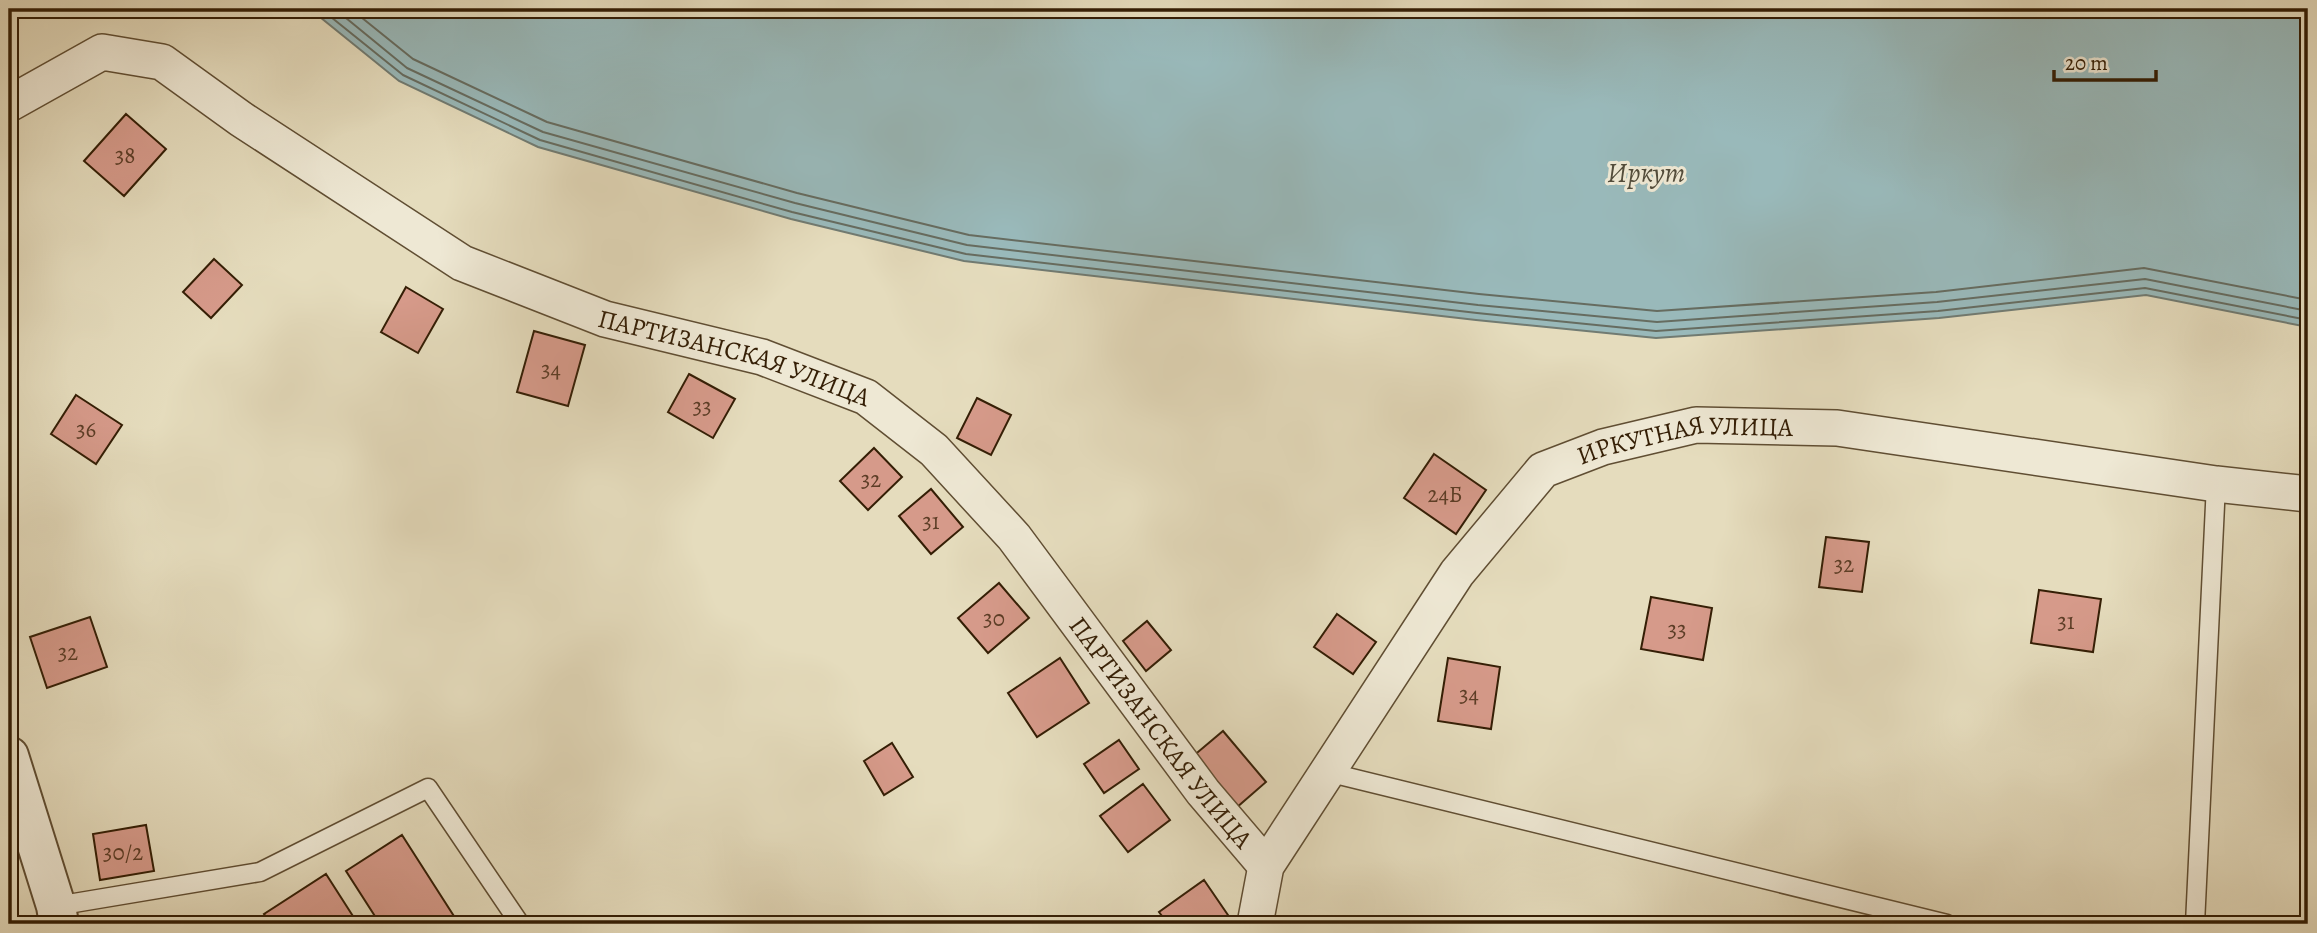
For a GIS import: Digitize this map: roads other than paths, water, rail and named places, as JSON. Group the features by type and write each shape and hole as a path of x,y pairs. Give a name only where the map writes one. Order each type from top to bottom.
{"street":[{"name":"ПАРТИЗАНСКАЯ УЛИЦА","path":"9,104 102,52 162,62 241,119 462,263 605,319 762,357 866,397 934,450 1014,537 1203,792 1266,866 1255,924"},
{"name":"ИРКУТНАЯ УЛИЦА","path":"1266,866 1457,573 1543,470 1603,447 1696,425 1837,428 2216,484 2308,494"},
{"path":"9,756 58,915"}],"lane":[{"path":"2195,924 2216,484"},
{"path":"1327,772 1947,924"},
{"path":"58,915 260,872 428,788 520,924"}],"water":[{"name":"Иркут","path":"310,9 2308,9 2308,327 2146,295 1939,318 1656,338 964,261 791,219 538,147 399,81"}]}
